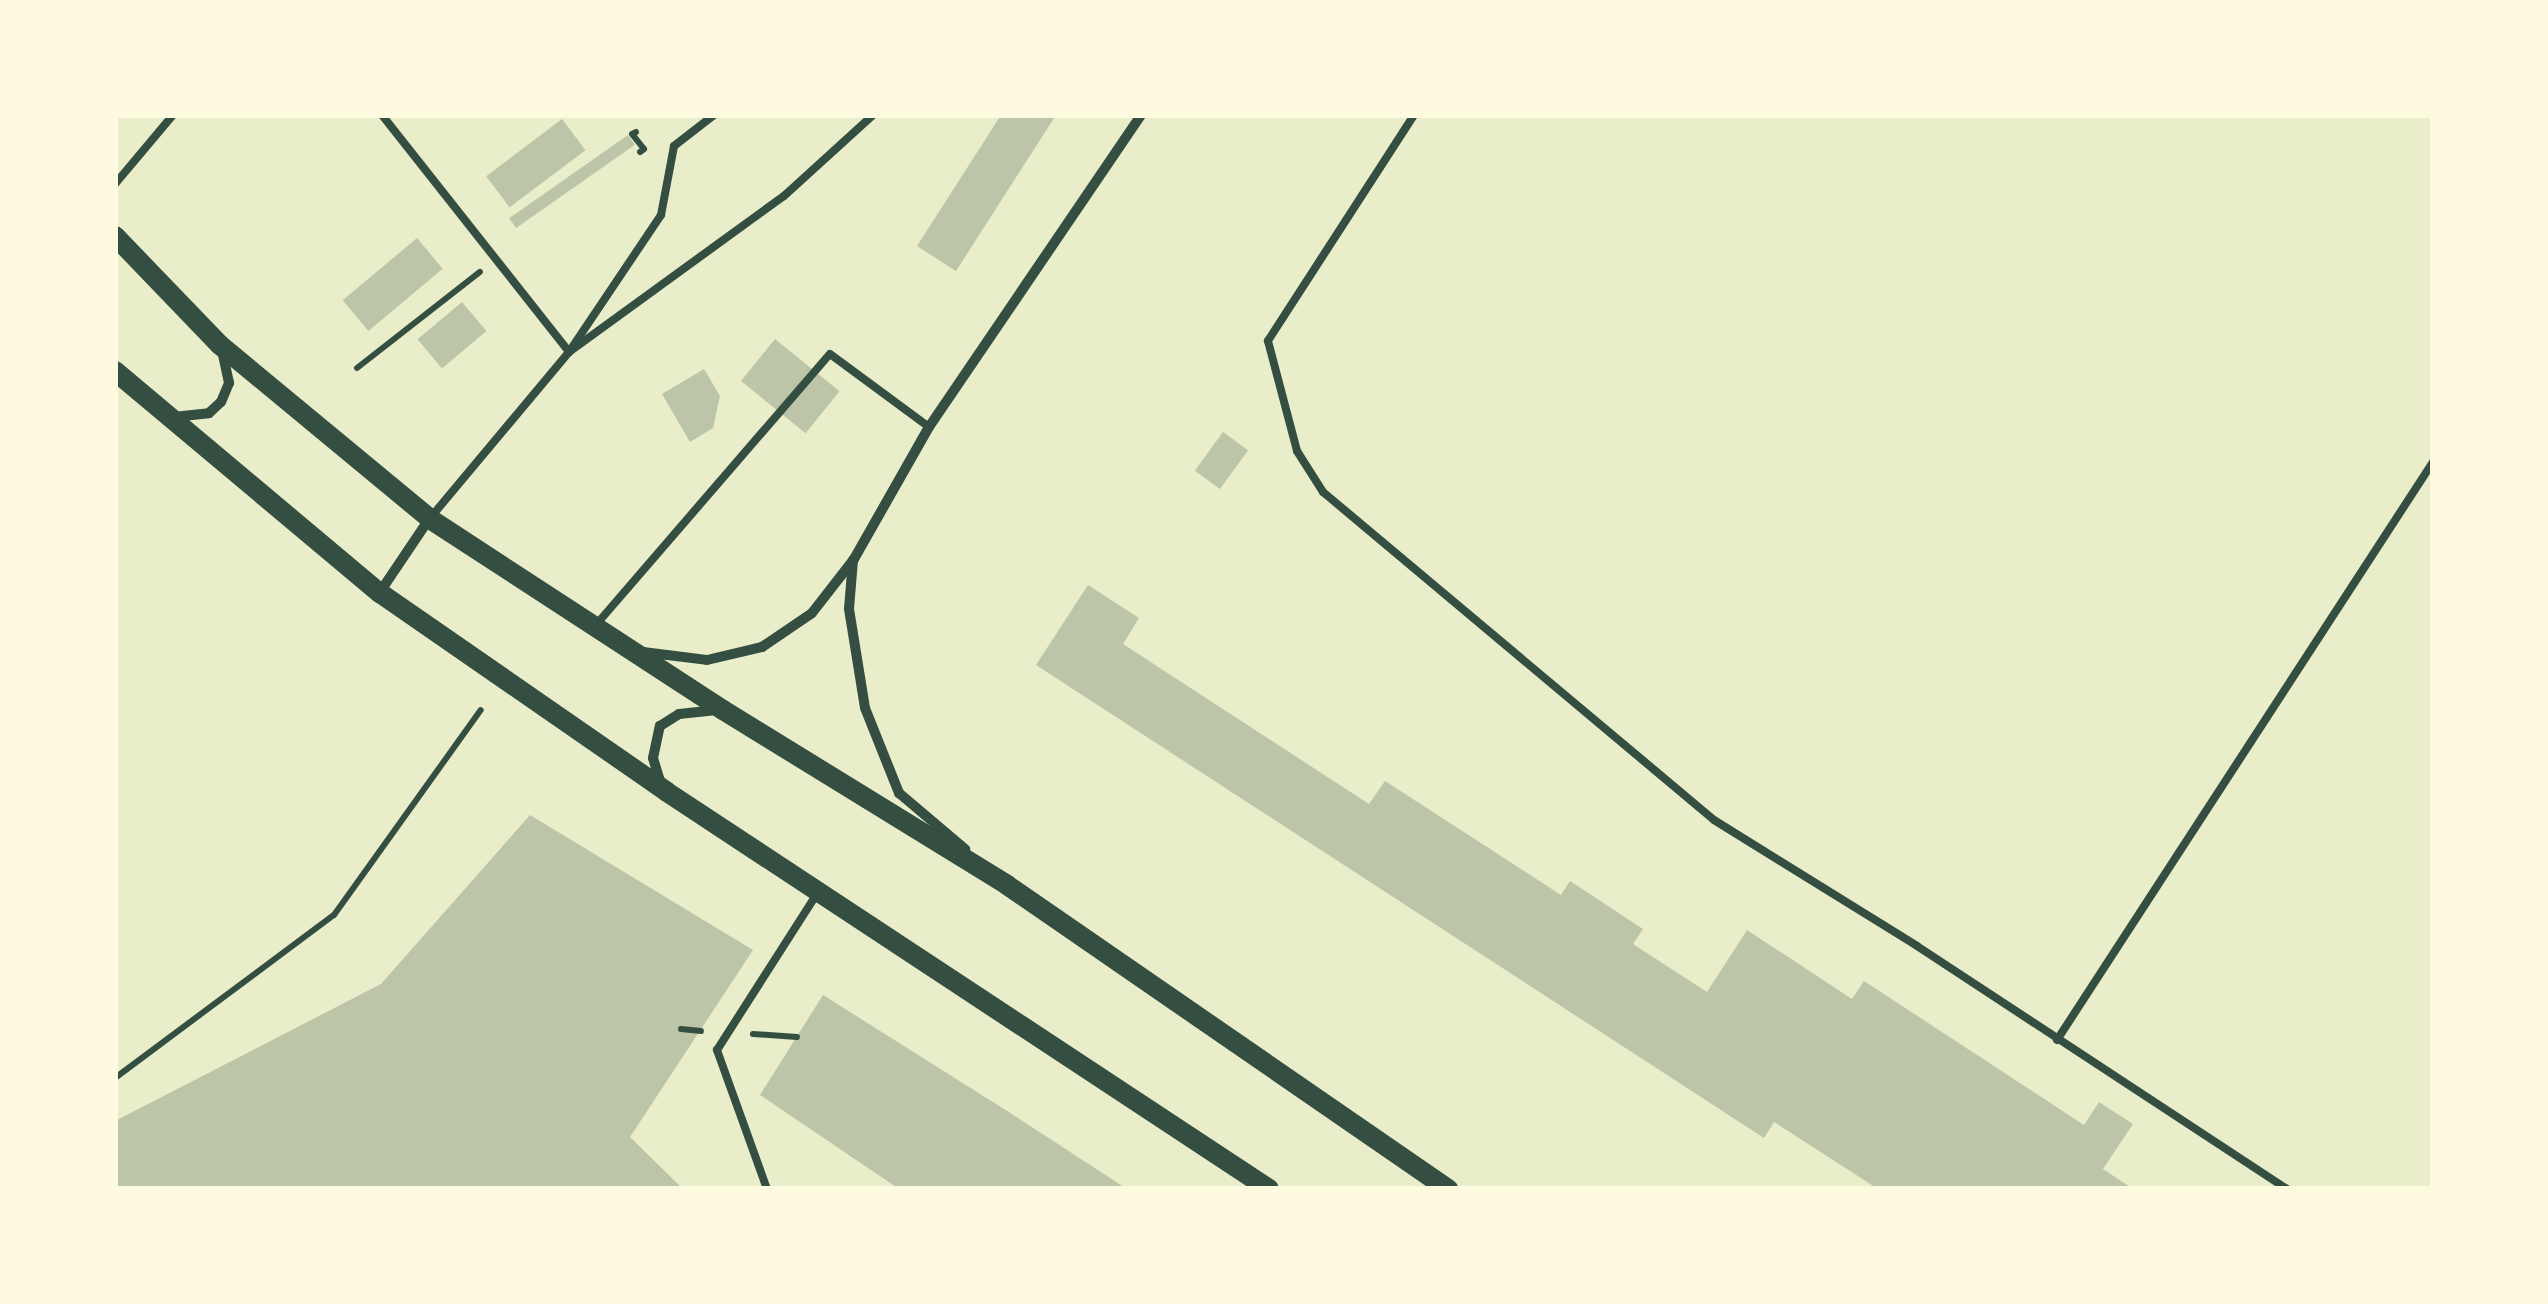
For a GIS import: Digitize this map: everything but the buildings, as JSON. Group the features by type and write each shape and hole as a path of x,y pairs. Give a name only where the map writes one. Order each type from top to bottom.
{"main road":[{"path":"115,236 220,345 430,518 723,710 1007,885 1448,1189"},
{"path":"115,372 380,593 667,792 1269,1189"}],"street":[{"path":"634,651 707,660 762,647 812,613 854,559 928,427 1140,115"},
{"path":"154,408 175,418 191,418 209,413 221,402 229,382 220,345"},
{"path":"380,593 430,518"},
{"path":"854,559 849,609 865,708 899,792 1007,885"},
{"path":"667,792 653,758 660,726 679,714 723,710"}],"lane":[{"path":"115,184 173,115"},
{"path":"382,115 569,352"},
{"path":"430,518 569,352 661,215 674,146 714,115"},
{"path":"569,352 784,196 873,115"},
{"path":"1414,115 1268,341 1298,450 1323,492 1714,820 2288,1189"},
{"path":"595,626 830,354 928,427"},
{"path":"2057,1040 2433,462"},
{"path":"767,1189 717,1050 818,892"}],"path":[{"path":"636,132 632,134 644,149 640,152"},
{"path":"358,368 497,260"},
{"path":"115,1078 334,914 481,710"}]}
